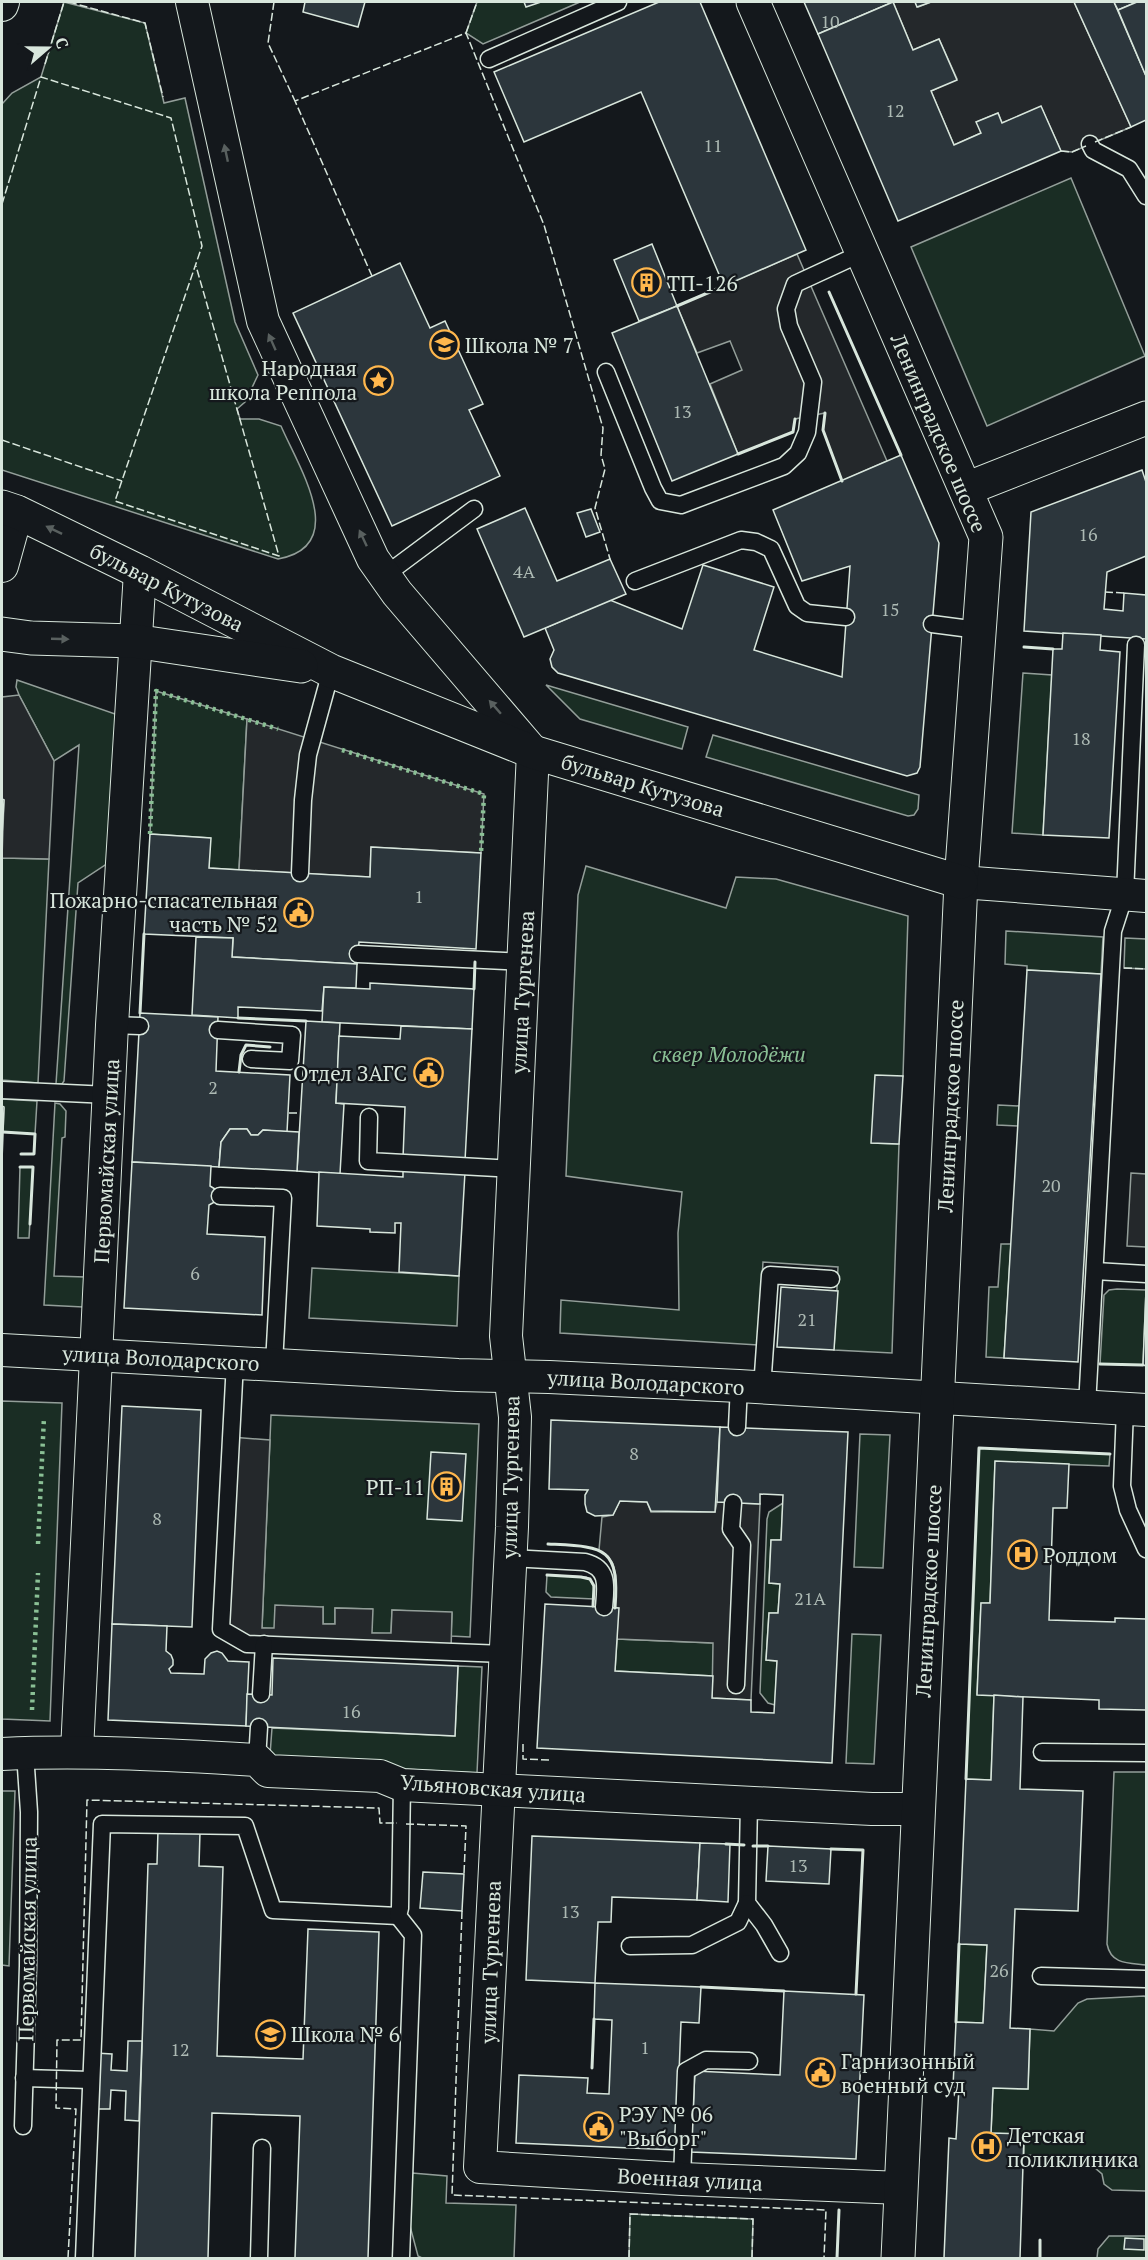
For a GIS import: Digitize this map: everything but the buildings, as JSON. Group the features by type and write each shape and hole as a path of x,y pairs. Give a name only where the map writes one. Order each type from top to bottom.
{"main road":[{"name":"Ленинградское шоссе","path":"753,2 986,537 961,882 898,2259"},
{"path":"966,489 1146,418"},
{"name":"бульвар Кутузова","path":"9,510 140,572 331,671 533,752 961,882"},
{"name":"бульвар Кутузова","path":"2,634 31,638 134,641 331,671"}],"street":[{"path":"192,2 263,321 373,559 396,593 533,752"},
{"path":"2,566 9,510"},
{"name":"Первомайская улица","path":"77,1751 109,1095 126,1025 134,641 140,572"},
{"name":"улица Тургенева","path":"480,2167 510,1558 515,1417 506,1336 533,752"},
{"path":"961,882 1136,895"},
{"name":"улица Володарского","path":"2,1350 511,1377 751,1387 1136,1409"},
{"name":"Ульяновская улица","path":"13,1754 77,1751 257,1760 268,1771 380,1776 402,1785 872,1809 918,1809"},
{"name":"Военная улица","path":"480,2167 682,2179 901,2188"}],"lane":[{"path":"489,59 618,2"},
{"path":"1090,144 1093,150 1129,169 1146,196"},
{"path":"606,372 660,501 681,505 784,466 798,453 807,432 813,382 789,326 786,309 795,284 862,253"},
{"path":"384,576 474,509"},
{"path":"635,581 741,540 756,542 771,549 797,606 807,614 846,617"},
{"path":"932,624 978,630"},
{"path":"1087,1406 1113,931 1136,895 1140,689 1136,645"},
{"path":"300,873 303,800 308,755 331,671"},
{"path":"358,954 524,962"},
{"path":"218,1030 292,1035 290,1061 251,1059"},
{"path":"2,1090 109,1095"},
{"path":"369,1117 368,1161 514,1169"},
{"path":"220,1196 283,1198 274,1364"},
{"path":"1095,1271 1146,1274"},
{"path":"736,1427 751,1387 770,1275 831,1279"},
{"path":"235,1362 221,1629 247,1644 504,1654"},
{"path":"1136,1409 1122,1486 1128,1510 1146,1549"},
{"path":"733,1503 731,1529 742,1545 736,1685"},
{"path":"510,1558 585,1562 595,1565 602,1572 605,1580 604,1607"},
{"path":"261,1694 264,1644"},
{"path":"257,1760 259,1727"},
{"path":"1042,1752 1146,1754"},
{"name":"Первомайская улица","path":"13,1754 28,1824 23,2126"},
{"path":"398,1916 402,1785"},
{"path":"630,1946 692,1945 738,1922 747,1903 749,1803"},
{"path":"84,2259 102,1824 245,1827 273,1910 398,1916 413,1935 401,2259"},
{"path":"747,1903 764,1925 780,1953"},
{"path":"1041,1976 1146,1979"},
{"path":"682,2179 686,2071 706,2060 749,2061"},
{"path":"24,2078 90,2080"},
{"path":"259,2259 262,2148"}],"green space":[{"path":"64,2 145,23 164,103 185,98 235,322 258,375 245,402 237,409 240,419 259,419 281,426 307,482 316,522 312,538 300,551 278,559 2,470 2,104 12,93 41,77"},
{"path":"477,2 580,2 483,44 466,33"},
{"path":"1071,178 1145,356 987,426 911,247"},
{"path":"1023,673 1052,675 1043,835 1012,833"},
{"path":"17,680 118,715 108,863 78,883 62,1084 56,1084 79,745 54,761 19,695 16,687"},
{"path":"546,685 688,727 682,749 580,719"},
{"path":"156,691 247,719 239,870 209,868 210,838 150,834"},
{"path":"713,735 919,795 918,809 914,815 908,816 706,757"},
{"path":"2,858 49,859 38,1083 2,1080"},
{"name":"сквер Молодёжи","path":"586,866 726,908 736,877 776,879 908,916 903,1076 872,1143 899,1144 892,1353 834,1350 838,1267 763,1262 758,1345 560,1333 561,1300 679,1310 678,1233 682,1192 566,1176 578,895"},
{"path":"1006,931 1103,937 1101,974 1027,970 1027,966 1005,964"},
{"path":"1125,938 1146,939 1146,969 1124,968"},
{"path":"2,1099 37,1101 35,1134 3,1132"},
{"path":"55,1103 60,1104 66,1111 65,1137 62,1138 54,1276 85,1277 83,1307 44,1305"},
{"path":"998,1105 1019,1106 1018,1126 997,1125"},
{"path":"20,1167 33,1167 29,1238 18,1238"},
{"path":"1001,1244 1011,1244 1004,1358 986,1357 989,1287 998,1287"},
{"path":"312,1268 459,1276 457,1326 309,1318"},
{"path":"1109,1290 1146,1290 1143,1365 1100,1364 1104,1295"},
{"path":"2,1401 62,1403 50,1721 2,1719"},
{"path":"271,1415 479,1424 470,1637 451,1636 452,1613 392,1610 391,1634 371,1633 372,1609 335,1608 335,1624 323,1624 323,1607 275,1629 262,1628"},
{"path":"860,1434 890,1435 883,1568 854,1567"},
{"path":"979,1448 1110,1454 1109,1466 995,1462 990,1603 981,1603 977,1694 994,1695 991,1780 966,1779"},
{"path":"783,1503 781,1540 771,1540 769,1583 780,1584 778,1613 769,1613 766,1660 777,1661 775,1705 768,1703 760,1693 767,1519 769,1512"},
{"path":"547,1575 586,1577 594,1589 594,1599 551,1597 546,1592"},
{"path":"852,1634 881,1635 874,1764 846,1763"},
{"path":"617,1639 714,1643 713,1676 615,1671"},
{"path":"458,1666 482,1667 477,1773 275,1762 270,1755 272,1728 455,1736"},
{"path":"1114,1772 1146,1772 1146,1965 1122,1962 1112,1956 1107,1944"},
{"path":"2,1791 15,1791 9,1966 2,1965"},
{"path":"959,1944 987,1945 983,2023 956,2022"},
{"path":"1146,1997 1146,2191 1112,2190 1104,2184 1102,2174 1082,2157 1024,2155 1024,2135 991,2133 993,2088 1028,2089 1030,2029 1054,2031 1078,2003 1087,1999"},
{"path":"412,2173 447,2176 446,2203 516,2205 514,2258 422,2258 418,2256 410,2226"},
{"path":"630,2214 753,2219 752,2258 629,2258"},
{"path":"1109,2236 1146,2236 1146,2258 1097,2258 1098,2249"}],"shaded area":[{"path":"893,2 915,2 918,7 931,2 1074,2 1131,127 1072,152 1061,151 1041,107 1002,123 998,113 977,122 981,133 954,145 931,91 957,79 939,39 913,50"},
{"path":"797,254 887,461 842,481 823,430 825,413 795,419 793,432 738,454 710,384 742,370 730,341 697,353 677,306"},
{"path":"19,695 54,761 49,859 2,858 4,800 2,799 2,697"},
{"path":"247,719 484,794 481,853 371,847 370,877 239,870"},
{"path":"1131,1173 1146,1174 1146,1247 1127,1246"},
{"path":"231,1437 270,1440 262,1628 274,1628 275,1605 323,1607 323,1624 335,1624 335,1608 373,1609 372,1633 391,1633 392,1610 452,1612 451,1651 247,1644 221,1629"},
{"path":"620,1501 647,1502 651,1512 715,1512 717,1502 760,1504 751,1700 712,1698 713,1643 617,1639 616,1576 608,1556 599,1550 602,1517 613,1515"}],"hedge":[{"path":"150,834 156,691 278,729"},
{"path":"342,750 484,794 481,853"},
{"path":"38,1544 44,1417"},
{"path":"32,1710 38,1573"}],"fence":[{"path":"45,64 64,2"},
{"path":"69,2 145,23 163,97"},
{"path":"274,2 268,43 295,101"},
{"path":"466,33 477,2"},
{"path":"372,276 295,101 466,33 544,225 603,428 601,455 605,469 595,508 610,559"},
{"path":"2,204 41,77 171,118 202,246 115,501 279,556 196,266"},
{"path":"1095,142 1131,127"},
{"path":"1061,151 1072,152 1086,146"},
{"path":"2,440 122,481"},
{"path":"1105,592 1124,593"},
{"path":"1124,968 1146,969"},
{"path":"289,1113 301,1113"},
{"path":"523,1744 523,1759 549,1760"},
{"path":"68,2258 76,2109 56,2108 57,2040 81,2040 87,1800 379,1808 380,1823 397,1823"},
{"path":"406,1824 466,1826 464,1874"},
{"path":"462,1911 452,2195 826,2210 824,2258"},
{"path":"629,2258 630,2214 753,2219 752,2258"}],"wall":[{"path":"677,306 724,286"},
{"path":"829,292 901,455"},
{"path":"825,413 823,430 842,481"},
{"path":"738,454 793,432 795,419"},
{"path":"1024,647 1053,649"},
{"path":"140,1013 144,934"},
{"path":"474,989 475,962"},
{"path":"238,1018 306,1021"},
{"path":"239,1072 241,1055 246,1045 270,1047"},
{"path":"3,1132 35,1134 34,1154 21,1154"},
{"path":"20,1167 33,1167 30,1224"},
{"path":"1100,1364 1143,1365"},
{"path":"966,1779 979,1448 1110,1454"},
{"path":"548,1544 582,1546 604,1553 614,1572 615,1608"},
{"path":"547,1575 590,1579 594,1586 593,1606"},
{"path":"726,1844 744,1845"},
{"path":"753,1846 768,1846"},
{"path":"831,1849 863,1850 856,1994"},
{"path":"956,2022 959,1944"},
{"path":"701,1987 784,1991"},
{"path":"592,2068 594,2019"},
{"path":"837,2258 839,2210"},
{"path":"1040,2240 1040,2258"}],"place":[{"name":"ТП-126","path":"646,283"},
{"name":"Школа № 7","path":"444,345"},
{"name":"Народная школа Реппола","path":"378,380"},
{"name":"Пожарно-спасательная часть № 52","path":"299,912"},
{"name":"Отдел ЗАГС","path":"428,1073"},
{"name":"РП-11","path":"446,1487"},
{"name":"Роддом","path":"1022,1555"},
{"name":"Школа № 6","path":"270,2034"},
{"name":"Гарнизонный военный суд","path":"820,2073"},
{"name":"РЭУ № 06 \"Выборг\"","path":"598,2126"},
{"name":"Детская поликлиника","path":"986,2147"}]}
